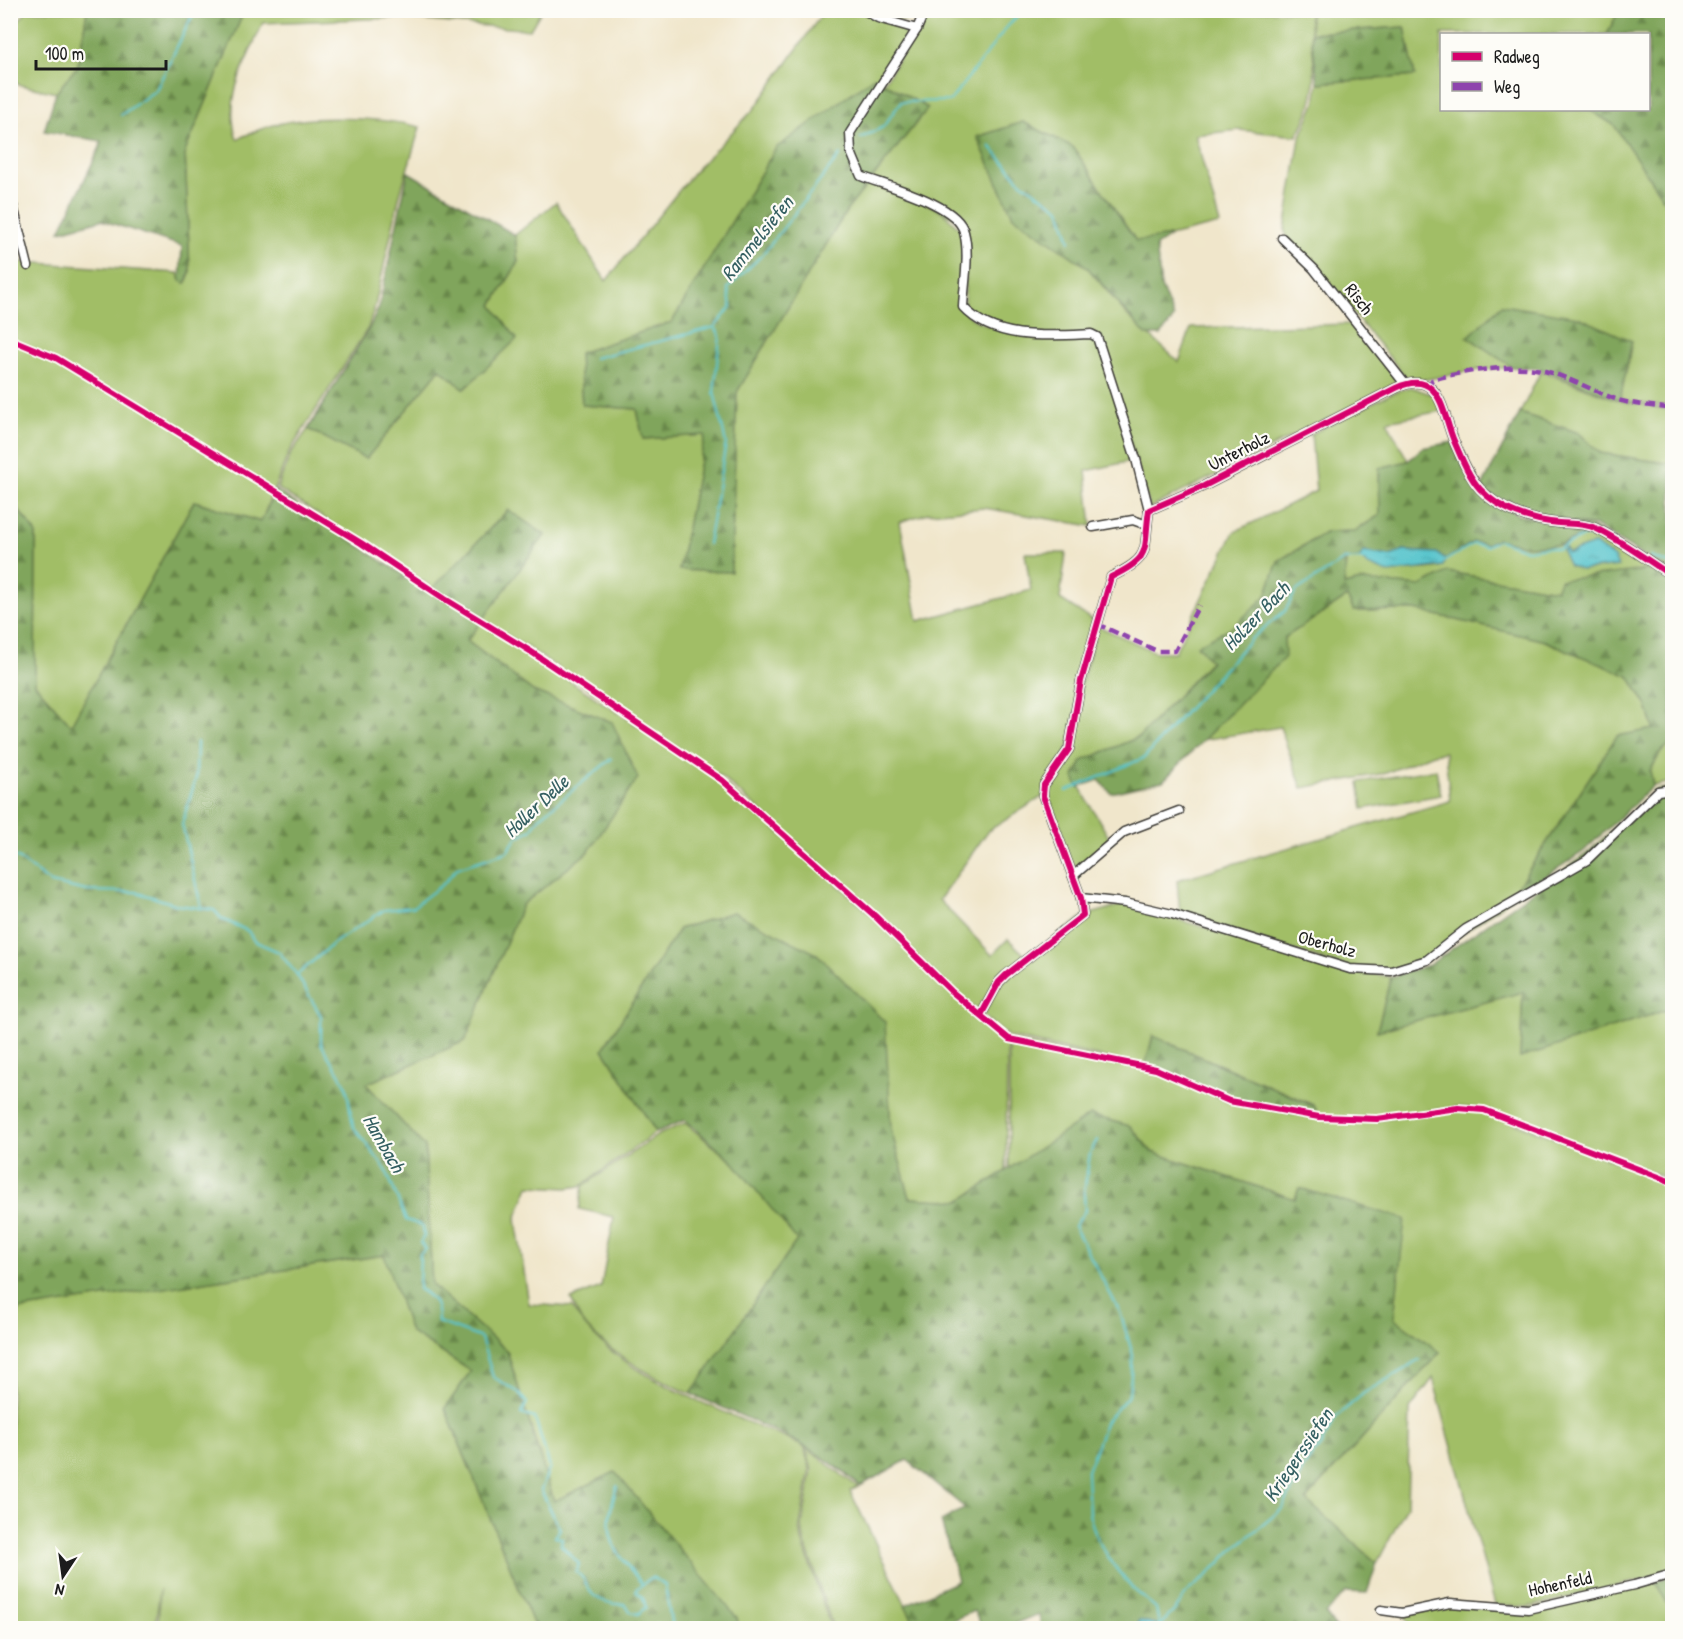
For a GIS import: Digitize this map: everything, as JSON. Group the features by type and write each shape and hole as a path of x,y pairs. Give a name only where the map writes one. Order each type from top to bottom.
{"street":[{"path":"864,10 878,18 917,29"},
{"path":"926,10 917,29 850,133 851,152 861,176 924,199 959,221 964,231 965,247 963,307 974,318 1014,332 1038,336 1091,334 1097,337 1136,459 1149,510 1143,555 1135,566 1111,577 1081,681 1069,749 1044,785 1042,796 1081,898 1083,915 999,982 981,1015"},
{"path":"10,194 28,266"},
{"name":"Risch","path":"1282,238 1314,269 1405,384"},
{"path":"1405,384 1428,387 1438,395 1466,466 1480,489 1494,501 1518,514 1545,522 1593,526 1672,576"},
{"name":"Unterholz","path":"1149,510 1204,486 1405,384"},
{"path":"1093,527 1133,520 1147,525"},
{"name":"Oberholz","path":"1081,898 1125,903 1172,914 1350,969 1391,971 1427,960 1466,929 1587,860 1658,791 1672,789"},
{"path":"1073,876 1124,832 1179,811"},
{"name":"Hohenfeld","path":"1381,1610 1402,1613 1450,1603 1528,1609 1672,1574"}],"green space":[{"path":"27,11 87,11 78,65 56,93 20,85 11,80 11,29"},
{"path":"87,11 244,11 185,152 190,273 185,283 180,281 182,246 101,220 60,231 101,141 44,131 56,93 78,65"},
{"path":"244,11 541,11 530,30 396,18 263,23 238,80 233,109 233,124 237,139 263,128 302,120 365,119 420,127 400,194 375,306 368,328 289,452 261,522 194,501 71,725 35,684 36,532 11,501 10,261 178,273 180,280 186,283 190,273 185,152"},
{"path":"824,11 861,11 902,29 907,38 881,81 776,148 672,322 579,353 582,405 637,409 643,439 705,435 679,570 731,572 737,392 847,210 870,181 937,207 963,231 961,300 969,316 983,324 1023,333 1097,338 1136,460 1086,471 1092,526 984,508 928,513 900,522 918,621 1031,590 1025,553 1066,553 1060,599 1097,623 1068,749 1042,797 988,831 939,900 992,955 1008,939 1028,958 1005,973 979,1012 952,990 815,859 724,779 528,648 482,620 545,535 508,510 433,588 277,488 291,453 308,429 366,458 440,369 464,389 516,339 492,305 518,263 515,235 556,202 606,281 694,172 755,108"},
{"path":"868,11 923,11 911,19 897,20"},
{"path":"928,11 1309,11 1315,75 1314,88 1306,118 1297,136 1239,130 1195,135 1220,224 1152,240 1136,241 1073,147 1023,122 977,137 1013,216 1087,267 1127,315 1179,362 1191,328 1355,324 1399,381 1397,384 1150,508 1099,337 1027,333 992,325 977,317 964,306 967,247 961,220 872,179 928,108 884,83"},
{"path":"1310,11 1619,11 1608,33 1440,33 1440,111 1592,111 1614,125 1672,208 1672,407 1620,400 1632,342 1468,337 1512,367 1470,371 1418,381 1405,376 1319,272 1286,237 1285,230 1300,138 1315,103 1318,83 1414,76 1405,27 1311,33"},
{"path":"1619,11 1672,11 1672,208 1670,209 1614,125 1592,111 1650,111 1650,33 1608,33"},
{"path":"1405,27 1415,76 1318,83 1311,33"},
{"path":"874,77 928,108 847,210 737,392 731,572 679,570 705,435 643,439 637,409 582,405 579,353 672,322 776,148"},
{"path":"1023,122 1073,147 1136,241 1171,236 1156,246 1161,287 1174,318 1161,335 1146,335 1087,267 1013,216 977,137"},
{"path":"408,172 515,235 518,263 492,305 517,339 464,389 440,369 366,459 308,429 369,329 379,307"},
{"path":"1502,305 1578,317 1632,341 1620,400 1542,369 1512,367 1468,337"},
{"path":"1541,371 1620,401 1672,410 1672,464 1600,453 1579,433 1520,413"},
{"path":"1411,387 1434,395 1442,411 1387,421 1408,461 1379,468 1380,515 1355,531 1326,532 1278,561 1266,596 1234,627 1198,645 1211,660 1139,737 1082,761 1074,777 1111,841 1074,874 1044,795 1045,786 1070,749 1082,682 1098,626 1155,652 1175,652 1234,532 1316,491 1311,434 1392,393"},
{"path":"1520,413 1579,433 1600,453 1672,464 1672,574 1594,525 1545,521 1494,500 1482,487"},
{"path":"1452,442 1471,480 1518,515 1592,527 1607,537 1585,535 1560,545 1527,546 1497,539 1487,544 1473,542 1445,560 1436,553 1404,551 1390,556 1363,552 1360,558 1346,560 1344,585 1361,581 1421,586 1447,572 1556,590 1560,580 1654,569 1672,580 1672,742 1661,752 1650,771 1653,786 1583,852 1509,900 1617,736 1654,729 1647,706 1629,676 1545,641 1415,610 1354,611 1347,597 1284,638 1285,657 1163,781 1111,793 1099,780 1078,787 1074,777 1082,761 1139,737 1211,661 1197,645 1234,626 1266,596 1278,561 1327,532 1355,531 1380,515 1379,468 1408,461 1422,448"},
{"path":"275,490 429,592 508,510 545,535 467,641 533,691 612,722 638,778 589,851 522,905 465,1041 366,1084 425,1147 432,1285 507,1351 554,1501 615,1472 737,1618 739,1628 535,1628 445,1408 471,1371 410,1332 384,1255 11,1311 11,501 36,532 35,684 71,725 194,501 261,522"},
{"path":"1585,535 1608,538 1654,569 1556,590 1448,572 1421,586 1361,581 1344,585 1346,560 1360,558 1373,567 1384,570 1435,568 1443,566 1445,560 1473,542 1487,544 1497,539 1527,546 1560,545 1569,566 1609,567 1568,553 1562,545"},
{"path":"1347,597 1354,611 1415,610 1545,641 1629,676 1647,706 1654,730 1617,736 1509,900 1426,960 1392,972 1350,968 1180,914 1177,880 1450,801 1445,752 1433,754 1386,773 1302,788 1280,727 1203,740 1284,657 1284,638"},
{"path":"481,622 721,781 873,916 950,992 1007,1039 1006,1171 960,1201 910,1198 891,1130 884,1022 817,954 733,912 679,929 603,1049 656,1132 581,1186 567,1188 529,1186 516,1219 529,1304 572,1307 590,1332 615,1354 644,1373 676,1391 804,1447 810,1469 800,1526 802,1540 831,1628 739,1628 737,1617 554,1501 507,1351 432,1285 425,1147 366,1084 465,1041 522,905 589,851 611,722 533,691 467,641"},
{"path":"1672,742 1672,782 1653,786 1650,771 1661,752"},
{"path":"1436,769 1441,795 1363,809 1359,782"},
{"path":"1672,787 1672,1008 1520,1058 1523,992 1377,1031 1391,977 1429,965 1586,854 1656,790"},
{"path":"1125,904 1351,970 1391,977 1377,1031 1523,992 1520,1058 1672,1008 1672,1180 1484,1109 1457,1107 1377,1118 1319,1116 1314,1105 1153,1036 1145,1066 1009,1037 982,1015 1000,983 1084,916"},
{"path":"733,912 817,954 885,1022 891,1130 910,1198 960,1201 1090,1115 1130,1126 1152,1152 1295,1199 1299,1188 1405,1219 1394,1318 1440,1352 1306,1500 1377,1563 1367,1593 1346,1592 1325,1614 1336,1628 1041,1628 1039,1614 1003,1628 983,1628 974,1611 934,1628 917,1628 905,1605 958,1581 941,1521 965,1508 907,1460 860,1486 841,1470 801,1444 691,1394 797,1240 733,1162 685,1120 656,1132 603,1049 679,929"},
{"path":"1153,1036 1314,1106 1319,1116 1230,1100 1145,1066"},
{"path":"1009,1040 1155,1070 1229,1102 1318,1118 1377,1120 1458,1109 1483,1111 1672,1183 1672,1573 1528,1607 1495,1605 1433,1378 1410,1409 1407,1506 1377,1563 1306,1500 1440,1352 1394,1318 1299,1188 1295,1199 1152,1152 1130,1126 1009,1169"},
{"path":"685,1123 735,1164 798,1240 691,1394 648,1373 607,1346 584,1324 571,1299 601,1287 614,1217 579,1209 583,1186 658,1135"},
{"path":"385,1255 410,1332 471,1371 445,1408 535,1628 158,1628 160,1589 155,1628 11,1628 11,1311"},
{"path":"806,1448 858,1487 850,1491 917,1628 833,1628 804,1540 802,1526 812,1470"},
{"path":"1672,1576 1672,1612 1655,1581"},
{"path":"1655,1581 1672,1612 1672,1628 1413,1628 1403,1614 1451,1604 1527,1610"}],"water":[{"path":"1595,544 1614,558 1618,566 1581,570 1569,566 1562,551 1564,548 1568,553"},
{"path":"1404,551 1437,553 1445,560 1443,566 1388,573 1368,565 1360,558 1363,552 1390,556"},
{"path":"1139,1620 1155,1624 1161,1628 1136,1628"}],"waterway":[{"path":"121,115 156,90 195,10"},
{"name":"Rammelsiefen","path":"861,138 883,127 901,102 950,101 1007,27 1023,10"},
{"path":"990,146 1021,182 1060,209 1070,241"},
{"name":"Rammelsiefen","path":"594,358 715,327 731,307 728,288 763,254 840,155"},
{"path":"708,544 726,443 714,392 720,336 715,327"},
{"name":"Holzer Bach","path":"1443,562 1473,544 1486,546 1498,540 1527,550 1548,547 1558,549 1585,536 1609,539 1631,558"},
{"name":"Holzer Bach","path":"1650,557 1672,565"},
{"name":"Holzer Bach","path":"1066,791 1144,758 1252,638 1285,611 1296,591 1344,560 1362,559"},
{"path":"197,742 196,778 182,824 201,906"},
{"name":"Holler Delle","path":"297,975 334,943 384,910 413,907 444,883 457,868 507,852 517,837 531,830 540,817 611,759"},
{"name":"Hambach","path":"10,856 18,858 51,883 87,891 136,892 178,905 214,910 222,919 248,931 254,941 279,952 297,975 321,1016 321,1044 346,1085 353,1126 386,1170 406,1220 423,1226 424,1236 420,1243 426,1249 420,1254 419,1289 434,1302 438,1322 481,1338 493,1377 518,1392 527,1403 521,1414 535,1418 550,1467 541,1490 560,1529 555,1537 562,1538 561,1545 579,1564 576,1572 583,1578 593,1594 601,1600 624,1604 631,1612 638,1614 646,1607 643,1598 635,1590 652,1577 665,1585 672,1628"},
{"path":"1097,1140 1090,1153 1084,1193 1085,1211 1074,1226 1120,1312 1133,1355 1129,1395 1106,1421 1087,1471 1089,1514 1097,1539 1114,1566 1132,1588 1156,1608 1159,1624"},
{"name":"Kriegerssiefen","path":"1157,1628 1176,1609 1188,1591 1207,1576 1232,1550 1282,1509 1307,1462 1321,1445 1336,1417 1364,1393 1420,1360"},
{"path":"617,1486 610,1518 612,1540 616,1550 643,1585"}],"marked path":[{"path":"1428,387 1432,380 1457,374 1486,369 1529,368 1560,376 1618,400 1672,409"},
{"path":"1097,624 1157,651 1175,651 1199,605"}],"cycle path":[{"path":"10,339 56,358 361,543 445,599 530,651 722,780 875,916 951,991 1009,1039 1156,1069 1229,1101 1319,1117 1377,1119 1458,1108 1484,1110 1672,1182"},
{"path":"981,1015 999,982 1006,975 1083,915 1081,898 1043,796 1044,785 1069,749 1081,681 1111,577 1134,564 1144,551 1149,510 1204,486 1396,388 1411,383 1422,383 1431,388 1437,396 1454,441 1476,484 1497,503 1527,517 1549,522 1591,526 1672,576"}]}
